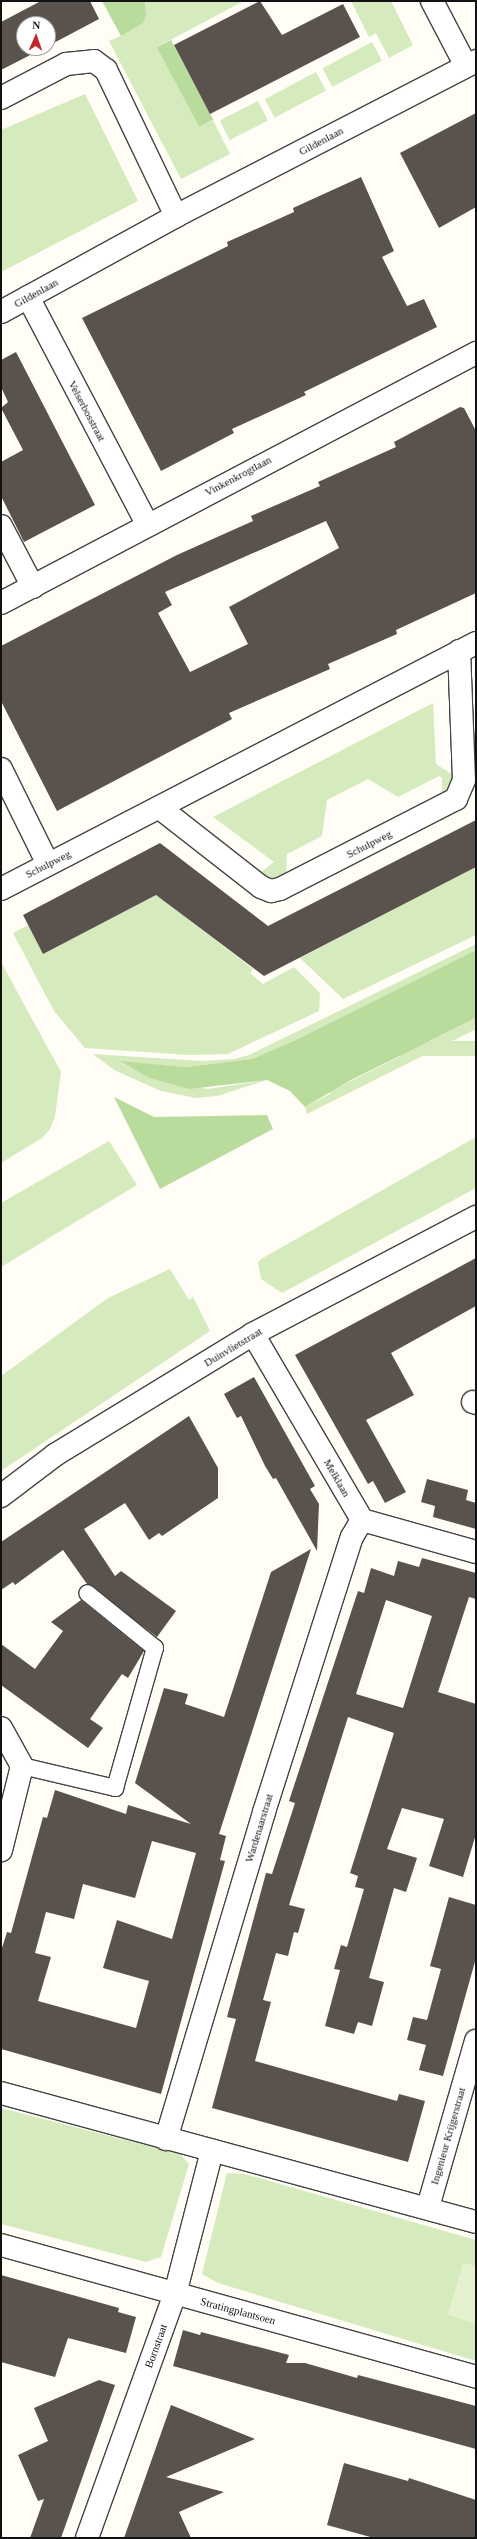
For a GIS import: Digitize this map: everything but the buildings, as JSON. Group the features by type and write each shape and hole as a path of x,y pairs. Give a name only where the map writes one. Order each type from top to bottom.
{"street":[{"name":"Gildenlaan","path":"1,312 176,216 471,63 432,1"},
{"path":"1,98 66,64 94,61 106,70 176,216"},
{"name":"Velserbosstraat","path":"28,297 146,524"},
{"name":"Vinkenkrogtlaan","path":"1,603 146,524 476,353"},
{"path":"1,526 32,587"},
{"name":"Schulpweg","path":"1,889 160,808 468,647 464,780 456,798 280,889 271,891 261,887 160,808"},
{"path":"1,769 48,864"},
{"name":"Duinvlietstraat","path":"1,1496 55,1455 253,1334 476,1217"},
{"name":"Melklaan","path":"253,1334 362,1520"},
{"path":"362,1520 476,1552"},
{"name":"Wardenaarstraat","path":"166,2139 264,1812 352,1537 362,1520"},
{"path":"1,1728 22,1766 1,1850"},
{"name":"Ingenieur Krijgerstraat","path":"428,2207 476,2041"},
{"path":"1,2093 166,2139 428,2207 476,2222"},
{"name":"Bornstraat","path":"87,2538 175,2294 212,2150"},
{"name":"Stratingplantsoen","path":"1,2245 476,2377"}],"lane":[{"path":"22,1766 115,1788 155,1648 87,1593"}],"green space":[{"path":"102,1 145,1 146,15 143,23 121,36"},
{"path":"145,1 244,1 157,47 199,127 213,120 230,154 181,179 109,41 121,36 146,15"},
{"path":"351,1 391,1 413,45 389,58 376,33 369,37"},
{"path":"171,40 213,119 199,127 157,48"},
{"path":"372,42 382,61 332,87 323,68"},
{"path":"316,72 326,91 275,118 265,99"},
{"path":"85,94 138,201 1,272 1,130"},
{"path":"258,101 268,121 230,140 220,121"},
{"path":"433,703 436,764 456,777 451,790 442,794 442,778 439,776 398,797 368,779 327,800 322,836 287,854 286,877 269,880 260,873 274,862 213,817"},
{"path":"476,867 476,935 343,999 300,958"},
{"path":"156,895 253,969 250,973 263,984 294,967 320,993 319,1011 228,1054 189,1055 85,1048 54,1011 13,933 28,925 43,953"},
{"path":"476,944 476,950 300,1038 252,1059 186,1067 120,1062 131,1068 207,1089 267,1080 217,1096 196,1098 161,1091 114,1070 93,1054 202,1061 234,1059 249,1055"},
{"path":"476,950 476,1018 351,1080 305,1107 290,1091 267,1080 189,1089 150,1078 119,1061 186,1067 252,1059 300,1038"},
{"path":"1,962 61,1072 55,1116 50,1129 42,1138 1,1163"},
{"path":"476,1018 476,1029 307,1114 305,1107 330,1094 331,1091"},
{"path":"292,1041 476,1041 476,1056 292,1056"},
{"path":"114,1097 154,1117 267,1115 273,1129 160,1189"},
{"path":"476,1137 476,1188 282,1293 261,1279 258,1263 261,1259"},
{"path":"109,1141 137,1185 1,1267 1,1203"},
{"path":"170,1269 189,1300 193,1297 210,1331 1,1471 1,1376 108,1298"},
{"path":"1,2108 180,2154 189,2164 161,2257 146,2262 1,2224"},
{"path":"227,2173 245,2174 476,2240 476,2361 218,2283 202,2274"},
{"path":"463,2263 476,2266 476,2324 448,2315"}]}
